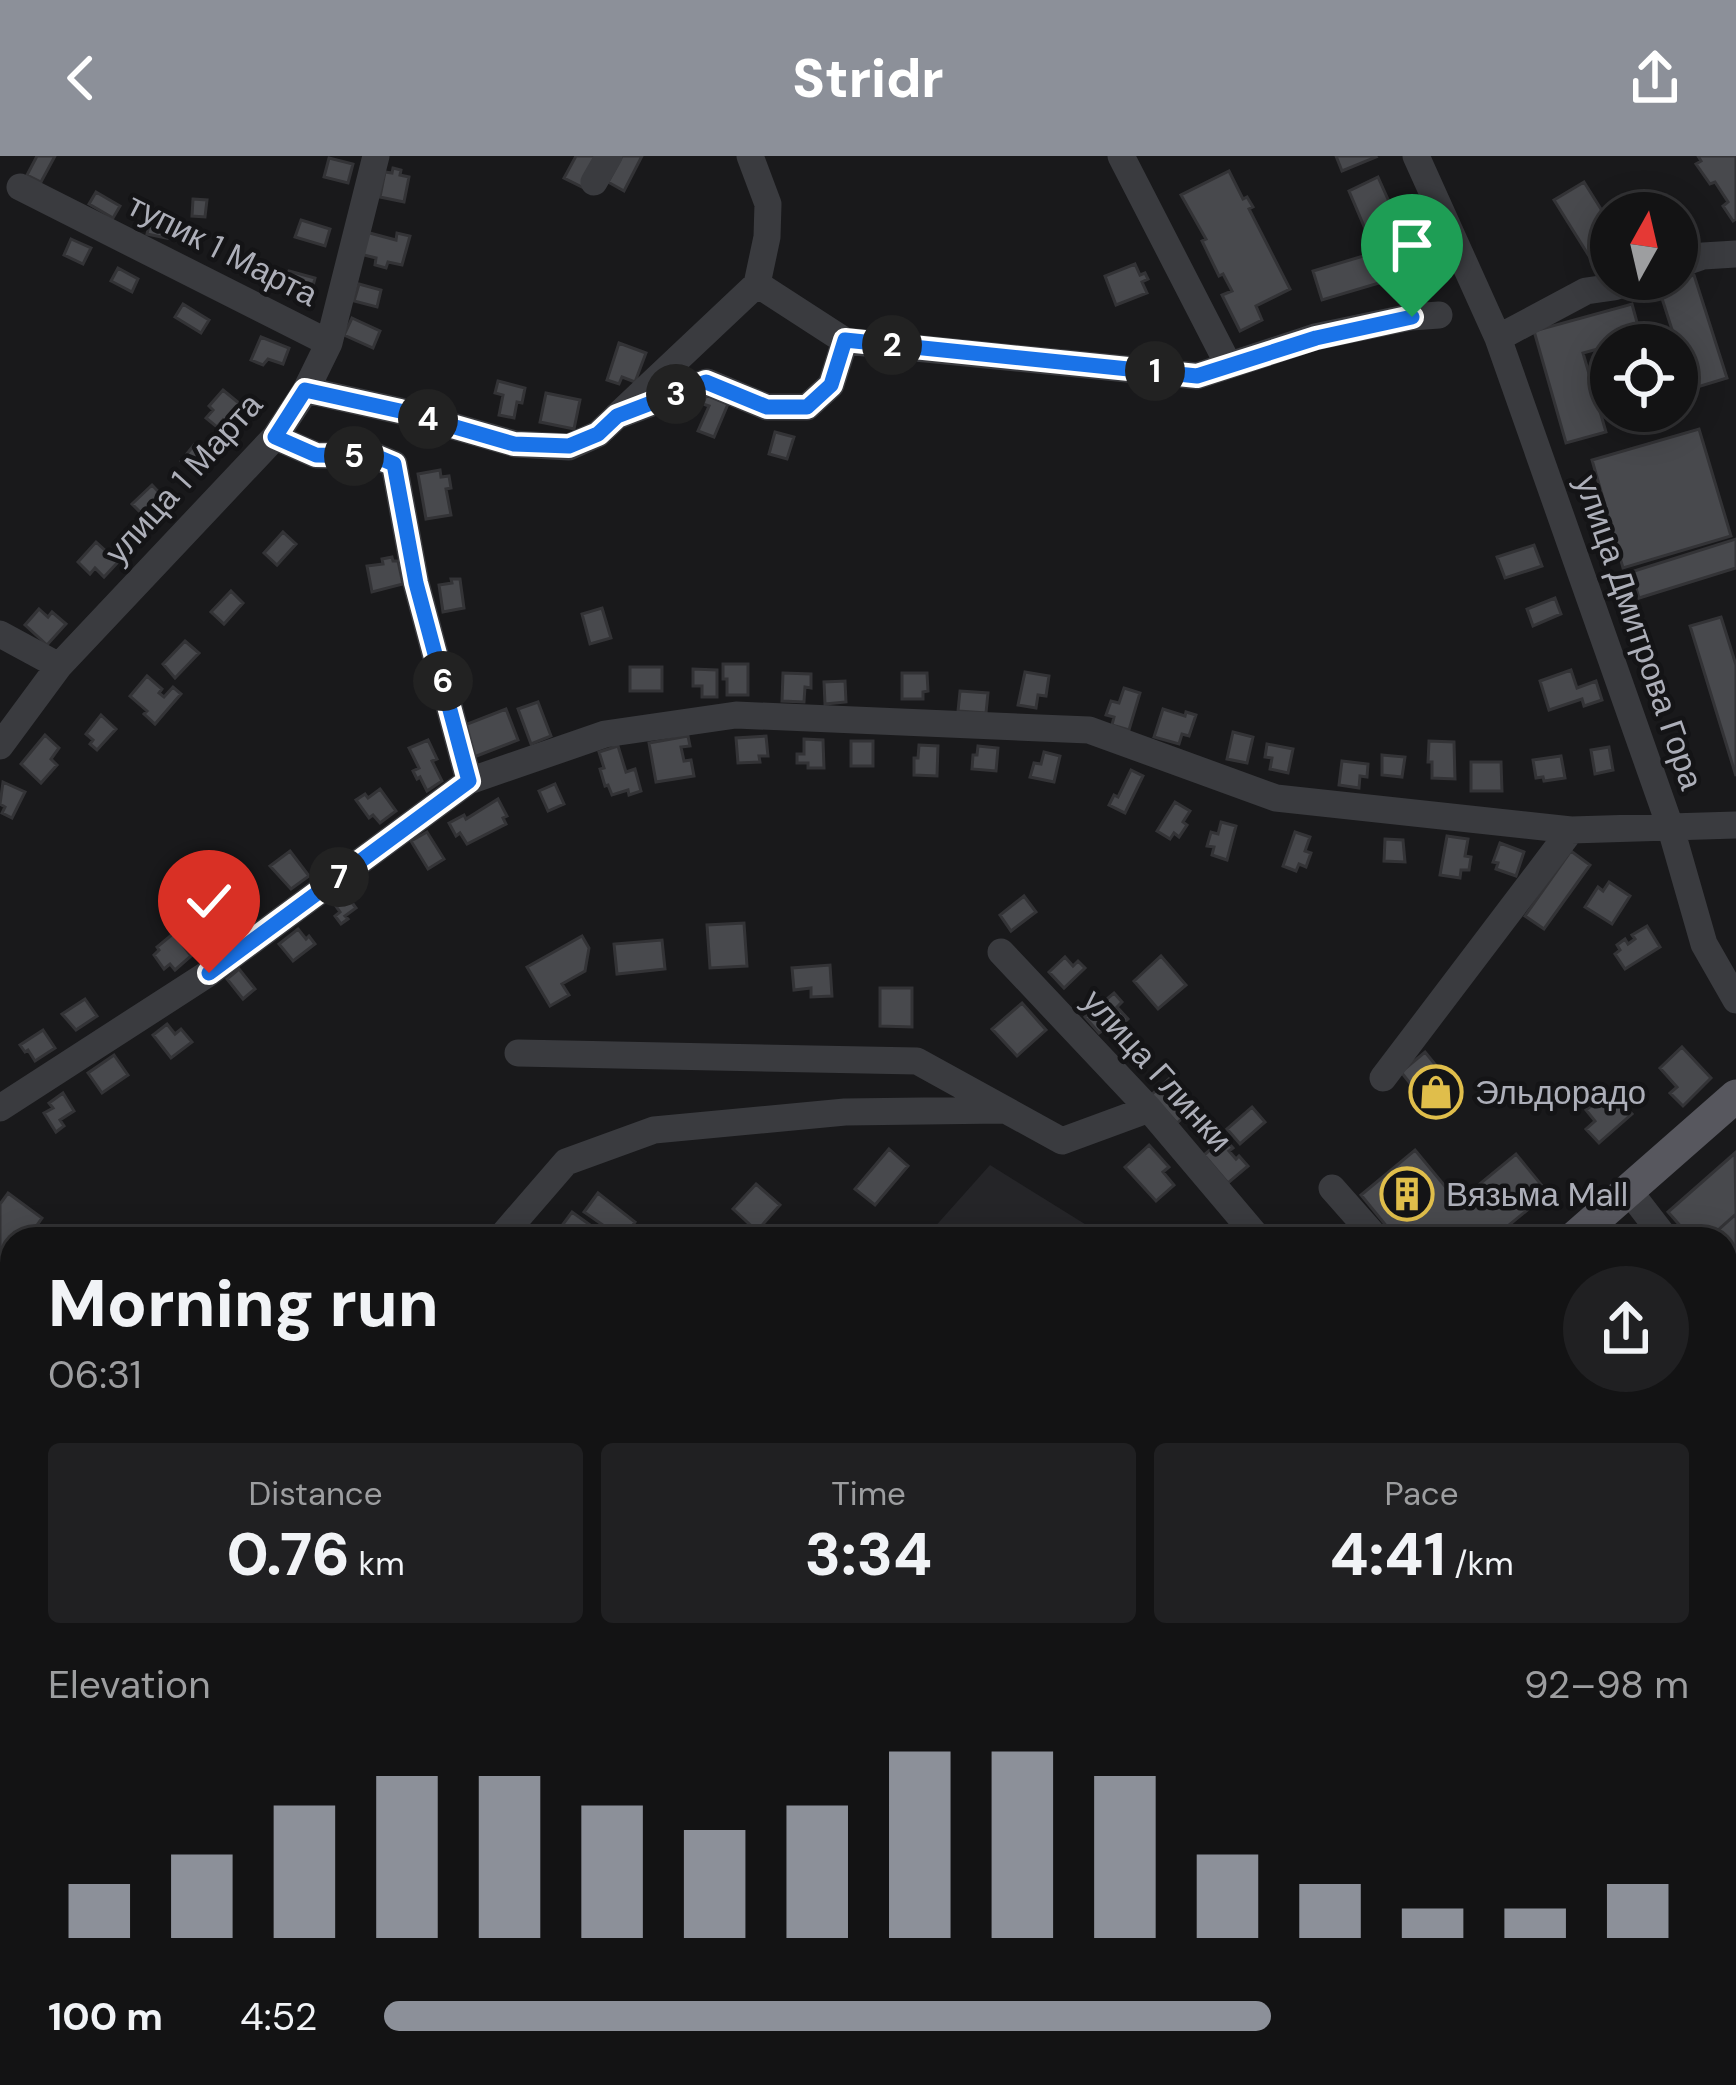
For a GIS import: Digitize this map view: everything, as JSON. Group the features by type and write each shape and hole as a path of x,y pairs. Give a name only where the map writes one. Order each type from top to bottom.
{"main road":[{"path":"1587,1227 1736,1096"}],"street":[{"name":"улица 1 Марта","path":"0,746 59,666 275,437 305,390 329,343 376,156"},
{"path":"594,182 609,156"},
{"path":"305,390 514,444 569,446 598,434 758,284 768,204 750,156"},
{"path":"1121,156 1228,364"},
{"name":"улица Дмитрова Гора","path":"1416,156 1498,338 1671,829 1704,944 1736,1000"},
{"name":"тупик 1 Марта","path":"20,187 329,343"},
{"path":"1698,258 1736,254"},
{"path":"758,284 845,340 1197,376 1316,338 1412,317 1439,316"},
{"path":"1498,338 1590,290"},
{"path":"617,416 706,382 767,407 807,407 831,385 845,340"},
{"path":"275,437 316,455 375,456 394,464 416,583 469,781"},
{"path":"0,634 59,666"},
{"path":"0,1108 209,973 469,781 604,734 736,715 1089,730 1276,798 1571,830 1736,825"},
{"path":"1383,1078 1571,830"},
{"name":"улица Глинки","path":"1001,952 1149,1109 1249,1227"},
{"path":"518,1053 917,1060 1062,1141 1149,1109"},
{"path":"509,1227 566,1162 654,1130 845,1112 1007,1110"},
{"path":"1332,1188 1366,1227"},
{"path":"1629,1191 1657,1227"}],"shaded area":[{"path":"990,1165 1090,1227 935,1227"}],"building":[{"path":"37,156 55,156 41,182 27,175"},
{"path":"576,156 599,156 582,187 564,178"},
{"path":"622,156 642,156 624,191 608,182"},
{"path":"1336,156 1375,156 1376,157 1342,171"},
{"path":"1698,156 1736,156 1733,221 1723,206 1728,202 1696,164 1701,161"},
{"path":"329,158 353,164 348,183 324,177"},
{"path":"393,168 409,177 404,202 380,197 385,172 392,173"},
{"path":"1229,171 1243,199 1247,197 1253,207 1249,209 1290,289 1256,306 1262,320 1240,331 1222,295 1232,291 1223,274 1219,276 1202,241 1206,239 1181,195"},
{"path":"1378,177 1417,264 1386,278 1349,191"},
{"path":"1584,182 1590,192 1590,258 1554,200"},
{"path":"96,192 120,206 113,218 89,204"},
{"path":"193,199 207,200 205,217 192,216"},
{"path":"152,212 176,217 171,239 147,234"},
{"path":"301,220 330,229 325,246 295,237"},
{"path":"366,232 396,240 397,233 410,236 402,265 388,262 386,268 375,265 376,258 360,254"},
{"path":"71,239 91,248 83,264 64,255"},
{"path":"1370,254 1379,283 1322,300 1313,271"},
{"path":"1135,264 1148,279 1142,282 1147,293 1116,305 1105,276"},
{"path":"118,268 138,279 132,292 111,281"},
{"path":"289,271 315,278 310,298 283,291"},
{"path":"359,284 381,290 377,307 354,301"},
{"path":"1698,287 1727,378 1698,387 1698,324 1670,324 1662,300 1698,300"},
{"path":"183,304 209,320 201,333 175,317"},
{"path":"1632,304 1637,324 1590,324 1590,351 1583,353 1590,377 1590,432 1606,432 1566,443 1534,331"},
{"path":"352,318 380,331 373,348 344,335"},
{"path":"261,337 289,348 283,364 251,360"},
{"path":"619,343 646,353 635,382 622,377 619,384 607,380"},
{"path":"498,381 525,388 514,418 499,415 503,395 495,393"},
{"path":"223,390 251,413 235,431 223,420 217,427 206,418 213,410 209,406"},
{"path":"546,393 580,400 574,429 540,422"},
{"path":"706,395 728,404 714,437 698,431 709,406 703,404"},
{"path":"1698,429 1731,536 1623,568 1592,460"},
{"path":"775,432 794,437 787,459 769,454"},
{"path":"194,445 209,458 196,474 181,461"},
{"path":"440,470 441,477 449,476 451,488 446,489 451,515 426,519 418,474"},
{"path":"152,485 172,506 153,525 132,504"},
{"path":"283,532 296,544 277,565 264,553"},
{"path":"1736,539 1736,568 1639,598 1631,572"},
{"path":"96,542 118,562 104,577 95,568 90,574 78,562"},
{"path":"1534,545 1542,566 1505,578 1497,557"},
{"path":"392,557 398,561 403,584 372,592 367,566"},
{"path":"451,579 460,579 464,608 443,612 439,585 452,583"},
{"path":"231,591 243,603 224,624 211,612"},
{"path":"1555,598 1561,614 1533,626 1527,609"},
{"path":"602,608 611,638 590,644 582,614"},
{"path":"39,609 48,617 52,612 66,624 47,645 25,625"},
{"path":"1721,617 1736,665 1736,776 1690,626"},
{"path":"185,641 199,653 175,678 163,664"},
{"path":"723,664 748,664 748,695 727,695"},
{"path":"630,667 662,667 662,691 630,691"},
{"path":"693,669 717,670 717,697 702,697 702,686 693,686"},
{"path":"1571,670 1577,688 1596,681 1602,700 1584,706 1582,699 1549,710 1540,681"},
{"path":"1025,672 1049,676 1046,696 1038,695 1036,708 1018,705"},
{"path":"783,673 811,674 804,702 782,701"},
{"path":"902,673 927,673 928,691 923,692 923,699 902,699"},
{"path":"147,676 164,697 173,687 181,694 155,724 130,696"},
{"path":"845,681 846,702 825,704 824,682"},
{"path":"1124,688 1140,693 1129,730 1112,725 1114,717 1106,715 1111,701 1119,703"},
{"path":"960,691 988,693 986,713 958,711"},
{"path":"538,702 551,736 531,744 518,709"},
{"path":"506,709 518,740 474,757 462,726"},
{"path":"1163,709 1196,715 1189,736 1182,734 1179,744 1154,737"},
{"path":"101,715 116,729 97,750 86,734"},
{"path":"1233,732 1253,737 1247,763 1227,759"},
{"path":"45,735 59,748 51,759 57,765 41,783 21,764"},
{"path":"688,736 690,746 681,747 684,761 691,760 694,776 656,782 649,743"},
{"path":"766,736 768,756 759,756 760,762 738,763 736,738"},
{"path":"804,739 823,740 824,768 797,763 797,754 804,754"},
{"path":"428,740 442,781 427,791 413,771 419,768 409,748"},
{"path":"851,741 873,741 873,766 851,766"},
{"path":"1429,741 1454,742 1455,779 1432,778"},
{"path":"1267,744 1293,749 1288,773 1270,769"},
{"path":"919,745 938,746 937,776 914,775"},
{"path":"618,746 626,772 635,769 641,791 612,795 605,786 599,752"},
{"path":"978,746 998,748 996,771 972,769"},
{"path":"1609,747 1613,770 1595,774 1591,750"},
{"path":"1044,752 1060,756 1054,782 1030,777"},
{"path":"1382,755 1405,757 1402,777 1382,775"},
{"path":"1561,756 1565,778 1536,778 1533,760"},
{"path":"1342,761 1368,764 1367,777 1360,776 1359,788 1339,785"},
{"path":"1471,762 1501,762 1502,791 1471,791"},
{"path":"1131,770 1143,776 1125,813 1109,805"},
{"path":"3,782 25,792 12,818 2,813"},
{"path":"555,784 564,804 548,811 539,791"},
{"path":"380,789 396,811 380,823 373,815 369,818 356,800"},
{"path":"498,799 506,824 467,844 460,833 456,836 449,823 464,815 466,819"},
{"path":"1175,802 1190,811 1179,837 1174,833 1170,839 1157,831"},
{"path":"1221,822 1236,826 1227,860 1212,855 1214,847 1207,846"},
{"path":"427,832 444,859 428,869 411,841"},
{"path":"1295,832 1310,837 1305,851 1311,853 1306,867 1299,864 1296,871 1283,866"},
{"path":"1447,836 1468,839 1469,870 1461,870 1460,878 1440,875"},
{"path":"1385,839 1403,840 1405,862 1384,861"},
{"path":"1500,843 1524,852 1516,876 1496,869 1498,863 1493,862"},
{"path":"290,851 309,876 291,889 270,866"},
{"path":"1571,851 1590,865 1544,929 1525,916"},
{"path":"1609,882 1630,896 1612,924 1585,907 1598,887 1603,891"},
{"path":"345,893 356,908 341,924 333,902"},
{"path":"1024,896 1036,912 1011,931 1000,915"},
{"path":"229,900 244,922 227,934 207,910"},
{"path":"744,923 747,966 710,968 707,925"},
{"path":"1647,926 1660,947 1625,969 1615,954 1620,950 1617,945 1625,939 1628,944 1635,939 1632,935"},
{"path":"298,929 315,944 293,961 279,944"},
{"path":"174,933 191,956 175,970 170,964 164,969 154,955"},
{"path":"582,936 589,948 585,971 562,984 569,995 550,1006 527,967"},
{"path":"662,940 665,969 617,974 614,944"},
{"path":"1161,956 1186,985 1158,1009 1134,981"},
{"path":"1065,957 1073,966 1078,961 1085,968 1064,988 1049,972"},
{"path":"830,965 832,996 811,997 811,988 794,990 792,968"},
{"path":"239,969 255,989 243,999 227,979"},
{"path":"880,988 912,988 912,1027 880,1026"},
{"path":"1114,993 1122,1002 1117,1007 1128,1019 1117,1029 1112,1024 1099,1033 1085,1017"},
{"path":"85,999 97,1016 76,1030 62,1014"},
{"path":"1022,1003 1046,1030 1017,1056 992,1029"},
{"path":"167,1024 175,1034 181,1029 192,1042 171,1058 153,1035"},
{"path":"43,1030 55,1048 35,1061 20,1045"},
{"path":"1682,1047 1711,1078 1683,1106 1670,1093 1677,1087 1660,1068"},
{"path":"1425,1052 1461,1096 1436,1116 1401,1072"},
{"path":"114,1055 128,1075 102,1093 88,1073"},
{"path":"1169,1079 1178,1090 1175,1093 1195,1107 1177,1123 1151,1095"},
{"path":"63,1093 74,1111 60,1120 64,1126 56,1132 44,1113"},
{"path":"1598,1100 1608,1110 1619,1101 1632,1114 1599,1143 1586,1129 1595,1121 1586,1110"},
{"path":"1252,1107 1265,1122 1240,1144 1227,1129"},
{"path":"1224,1138 1233,1148 1229,1151 1248,1166 1228,1183 1204,1155"},
{"path":"1149,1145 1169,1167 1163,1172 1174,1185 1156,1201 1125,1167"},
{"path":"889,1149 908,1166 875,1205 855,1189"},
{"name":"Вязьма Mall","path":"1415,1150 1458,1202 1516,1154 1548,1193 1507,1227 1387,1227 1361,1195"},
{"path":"1735,1153 1736,1214 1721,1227 1681,1227 1668,1212"},
{"path":"756,1184 780,1205 761,1227 753,1227 733,1209"},
{"path":"8,1193 42,1218 36,1227 0,1227 0,1204"},
{"path":"598,1193 635,1222 631,1227 606,1227 584,1212"},
{"path":"572,1212 593,1227 561,1227"},
{"path":"1736,1214 1736,1227 1721,1227"}],"place":[{"name":"Эльдорадо","path":"1436,1092"},
{"name":"Вязьма Mall","path":"1407,1194"}],"route":[{"path":"209,973 469,781 416,583 394,464 375,456 316,455 275,437 305,390 514,444 569,446 598,434 617,416 706,382 767,407 807,407 831,385 845,340 1197,376 1316,338 1412,317"}]}
